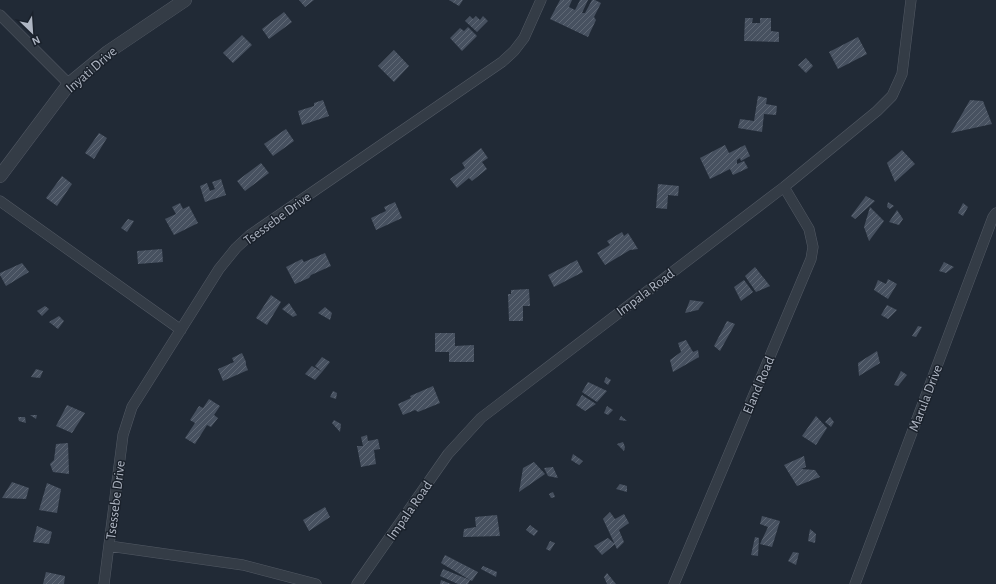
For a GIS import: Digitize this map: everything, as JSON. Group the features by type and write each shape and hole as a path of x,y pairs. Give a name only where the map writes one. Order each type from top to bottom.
{"street":[{"name":"Inyati Drive","path":"0,176 69,84 108,52 185,0"},
{"name":"Tsessebe Drive","path":"104,584 123,435 132,407 218,269 236,248 250,235 502,62 514,51 524,38 541,0"},
{"name":"Impala Road","path":"357,584 448,454 481,418 784,187 877,111 892,96 902,74 911,0"},
{"path":"0,15 69,84"},
{"name":"Eland Road","path":"674,584 811,259 813,247 809,229 784,187"},
{"path":"0,201 181,330"},
{"name":"Marula Drive","path":"855,584 993,217 996,213"},
{"path":"109,546 243,565 316,584"}],"building":[{"path":"299,0 314,0 305,7"},
{"path":"449,0 463,0 459,6"},
{"path":"560,0 572,0 569,7 575,10 580,0 588,0 582,13 585,13 592,0 601,3 594,17 596,20 588,37 550,19"},
{"path":"284,12 292,22 269,39 262,29"},
{"path":"470,16 473,19 476,16 480,20 483,16 488,21 477,32 465,21"},
{"path":"745,18 753,18 752,23 760,23 760,18 771,18 771,31 779,32 779,42 744,41"},
{"path":"468,27 477,36 462,51 450,38 460,28 464,31"},
{"path":"242,35 252,45 233,63 223,53"},
{"path":"858,37 867,54 838,69 829,52"},
{"path":"394,50 409,66 394,82 378,66"},
{"path":"806,58 813,66 806,73 798,65"},
{"path":"758,96 767,98 766,104 777,106 776,115 764,114 762,132 738,128 740,119 754,121"},
{"path":"323,100 329,116 302,125 298,111 314,106 314,103"},
{"path":"970,100 983,101 992,124 951,133"},
{"path":"286,129 294,141 273,156 264,144"},
{"path":"99,133 107,138 94,159 85,153"},
{"path":"725,145 729,153 745,145 750,156 741,161 740,158 737,160 737,164 744,161 748,168 733,175 730,169 710,179 700,158"},
{"path":"481,148 488,158 482,162 487,169 472,181 469,178 457,188 450,179 465,168 462,163"},
{"path":"902,150 915,164 895,182 887,163"},
{"path":"261,163 269,173 245,191 237,181"},
{"path":"62,176 72,184 57,206 46,198"},
{"path":"221,179 226,195 205,202 200,186 207,183 210,191 215,189 212,182"},
{"path":"658,184 679,186 678,196 668,195 667,209 656,208"},
{"path":"866,196 875,201 855,219 851,216"},
{"path":"395,202 402,218 376,230 371,218 386,211 384,207"},
{"path":"888,202 894,206 890,209 887,207"},
{"path":"180,203 183,209 189,206 198,223 174,235 165,219 176,214 172,207"},
{"path":"963,203 968,207 963,216 958,213"},
{"path":"870,207 884,221 869,241 864,227"},
{"path":"897,210 903,219 899,225 889,222"},
{"path":"128,219 134,221 127,232 121,228"},
{"path":"622,232 624,236 628,233 638,249 630,250 605,265 597,253 610,245 607,241"},
{"path":"162,249 163,262 138,264 137,251"},
{"path":"325,253 331,266 295,284 286,267 302,259 304,262"},
{"path":"577,260 583,272 554,287 548,275"},
{"path":"944,262 954,267 946,273 939,271"},
{"path":"22,263 29,272 6,286 0,273"},
{"path":"755,267 770,286 756,292 745,276"},
{"path":"888,279 897,284 888,299 874,290 878,280 886,284"},
{"path":"744,280 753,292 741,301 734,287"},
{"path":"529,289 530,306 523,306 523,321 509,321 508,294 511,294 511,290"},
{"path":"271,295 281,302 267,325 256,318"},
{"path":"690,300 704,302 698,310 685,313"},
{"path":"289,303 297,315 293,317 282,309"},
{"path":"887,305 897,310 888,319 881,315"},
{"path":"45,306 49,309 42,316 37,311"},
{"path":"325,307 332,313 330,320 318,313"},
{"path":"59,316 64,321 58,329 49,322"},
{"path":"727,321 735,324 720,351 714,346"},
{"path":"918,326 922,327 916,337 912,336"},
{"path":"435,333 455,333 455,346 474,345 474,362 449,362 449,352 435,352"},
{"path":"686,340 693,352 698,350 699,357 673,372 670,360 681,352 678,343"},
{"path":"877,351 880,363 859,376 858,363"},
{"path":"242,353 248,370 223,381 218,369 234,362 232,358"},
{"path":"322,357 330,362 322,372 315,366"},
{"path":"312,366 322,372 315,380 305,374"},
{"path":"36,369 43,371 40,378 31,377"},
{"path":"901,371 907,375 898,386 894,385"},
{"path":"606,377 611,380 608,385 604,382"},
{"path":"588,382 607,391 597,402 582,392"},
{"path":"433,386 440,403 418,412 415,410 403,415 398,404 411,398 410,396"},
{"path":"333,391 337,393 336,399 330,397"},
{"path":"582,395 596,404 585,411 576,405"},
{"path":"209,399 220,406 214,415 218,418 211,427 207,425 195,444 185,438 195,423 190,420 199,406 203,408"},
{"path":"67,405 85,413 72,433 56,426"},
{"path":"607,406 613,410 608,415 604,413"},
{"path":"30,415 37,415 36,419"},
{"path":"621,416 627,421 619,420"},
{"path":"816,416 827,428 816,445 802,436"},
{"path":"18,417 25,417 26,423 19,421"},
{"path":"830,417 834,422 831,427 825,422"},
{"path":"334,420 341,424 340,432 332,423"},
{"path":"367,435 368,441 378,439 380,449 374,450 376,464 361,467 357,446 363,446 361,437"},
{"path":"623,442 625,447 624,451 617,444"},
{"path":"68,443 69,474 53,472 50,464 54,460 56,444"},
{"path":"573,454 583,461 579,465 571,460"},
{"path":"804,456 806,467 801,469 815,470 820,477 797,486 784,465"},
{"path":"534,462 545,474 519,492 523,468"},
{"path":"553,467 558,478 548,476 544,468"},
{"path":"12,482 29,488 26,499 2,498"},
{"path":"47,483 61,489 57,513 39,510"},
{"path":"620,484 627,486 627,492 616,489"},
{"path":"553,492 555,497 551,498 549,494"},
{"path":"325,507 330,517 309,531 303,520"},
{"path":"610,512 615,519 624,514 629,523 619,530 624,542 617,549 603,519"},
{"path":"497,515 500,536 463,537 464,529 476,527 475,517"},
{"path":"762,516 780,521 772,547 760,544 768,527 760,524"},
{"path":"530,525 538,531 534,536 526,530"},
{"path":"37,526 52,532 49,544 33,542"},
{"path":"810,529 816,534 815,543 808,541"},
{"path":"755,537 759,538 758,556 751,555"},
{"path":"608,538 615,544 602,555 594,546"},
{"path":"550,541 555,543 550,551 546,549"},
{"path":"793,552 799,553 796,565 788,561"},
{"path":"445,555 478,572 472,581 441,563"},
{"path":"483,566 497,572 496,577 481,569"},
{"path":"443,569 470,580 468,584 458,584 440,576"},
{"path":"46,572 65,576 64,584 43,584"},
{"path":"607,573 616,584 607,584 604,577"},
{"path":"441,580 451,584 440,584"}]}
